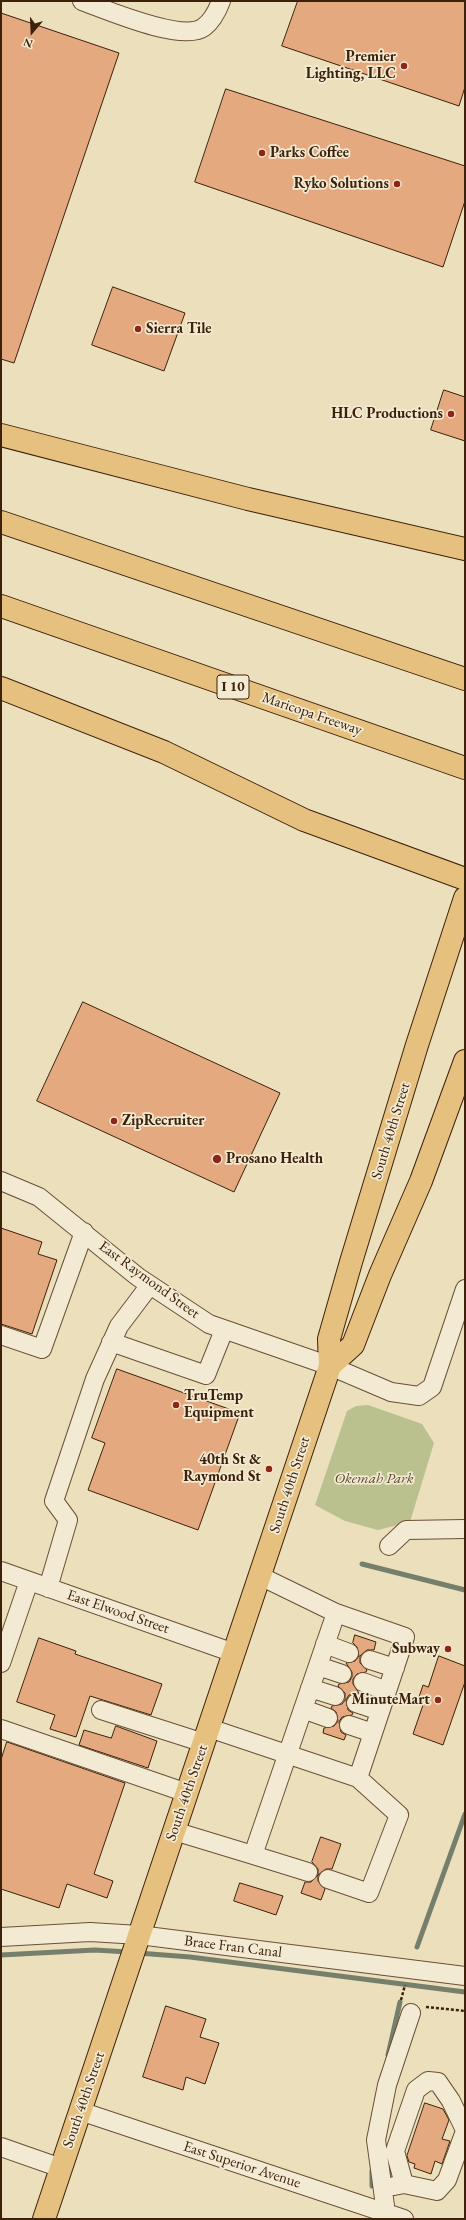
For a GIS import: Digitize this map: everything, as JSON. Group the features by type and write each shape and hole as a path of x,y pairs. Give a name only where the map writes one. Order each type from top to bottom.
{"main road":[{"path":"1,435 248,499 465,549"},
{"path":"1,522 465,678"},
{"name":"Maricopa Freeway","path":"8,609 465,768"},
{"path":"1,688 164,752 304,820 465,879"},
{"name":"South 40th Street","path":"44,2219 330,1366 329,1339 350,1262 419,1038 465,898"},
{"name":"South 40th Street","path":"330,1366 353,1345 380,1275 421,1181 465,1061"}],"street":[{"path":"82,1 161,28 182,32 204,27 219,8 221,1"},
{"name":"East Raymond Street","path":"1,1180 39,1197 150,1285 209,1324 330,1366"},
{"path":"1,1335 42,1349 84,1232"},
{"path":"48,1588 68,1520 54,1501 95,1379 119,1326 150,1285"},
{"path":"330,1366 391,1392 419,1396 432,1387 465,1289"},
{"path":"111,1342 206,1375 224,1330"},
{"path":"389,1546 406,1530 465,1529"},
{"name":"East Elwood Street","path":"1,1571 234,1653"},
{"path":"260,1576 336,1613 405,1637 358,1778"},
{"path":"1,1663 29,1581"},
{"path":"253,1855 336,1613"},
{"path":"325,1644 350,1653"},
{"path":"370,1660 395,1668"},
{"path":"318,1666 342,1674"},
{"path":"363,1682 387,1690"},
{"path":"310,1688 335,1696"},
{"path":"356,1703 380,1711"},
{"path":"303,1709 328,1718"},
{"path":"101,1710 287,1754 358,1778 399,1816 369,1893 328,1879"},
{"path":"349,1725 373,1733"},
{"path":"1,1729 187,1793"},
{"path":"174,1831 308,1872"},
{"name":"Brace Fran Canal","path":"1,1937 90,1932 139,1936 465,1976"},
{"path":"386,2213 376,2140 405,2008"},
{"path":"383,2189 404,2184 437,2191 448,2180 465,2131 451,2101 438,2082 428,2082 416,2090 395,2150 404,2184"},
{"name":"East Superior Avenue","path":"80,2111 363,2212 386,2213 404,2219"},
{"path":"1,2147 61,2168"}],"path":[{"path":"407,1981 405,2008 428,2006 465,2011"}],"green space":[{"name":"Okemah Park","path":"368,1405 422,1424 434,1443 410,1522 378,1530 345,1521 315,1505 347,1411 356,1406"}],"building":[{"name":"Premier Lighting, LLC","path":"298,1 465,1 465,87 459,106 282,46"},
{"path":"1,13 119,53 14,363 1,359"},
{"path":"226,89 465,166 465,201 443,267 195,182"},
{"name":"Sierra Tile","path":"113,287 185,313 164,371 92,345"},
{"name":"HLC Productions","path":"444,390 465,397 465,441 431,430"},
{"path":"83,1002 280,1093 234,1192 37,1101"},
{"path":"1,1228 42,1242 38,1254 57,1260 32,1334 1,1324"},
{"path":"117,1369 240,1413 198,1530 88,1490 105,1443 92,1438"},
{"path":"355,1635 376,1642 374,1650 367,1650 360,1656 360,1663 367,1670 366,1672 357,1674 353,1679 353,1684 359,1693 349,1695 346,1700 348,1710 353,1713 352,1715 342,1717 339,1722 341,1732 346,1735 344,1740 323,1733 324,1728 334,1726 338,1721 336,1712 331,1708 332,1706 342,1704 345,1700 345,1693 338,1686 339,1684 349,1682 352,1677 352,1672 346,1663 355,1661 359,1656 357,1647 353,1643"},
{"path":"39,1638 76,1651 75,1654 162,1684 151,1715 90,1696 76,1737 50,1729 55,1715 17,1702"},
{"path":"439,1656 465,1666 465,1682 443,1745 413,1734 423,1705 417,1703 423,1685 428,1687"},
{"path":"116,1726 157,1741 148,1768 79,1745 84,1730 111,1738"},
{"path":"7,1742 125,1783 94,1874 113,1881 107,1898 67,1884 59,1908 1,1889 1,1760"},
{"path":"321,1837 341,1844 332,1869 326,1869 318,1875 318,1869 312,1862"},
{"path":"318,1875 318,1881 325,1889 321,1900 301,1893 305,1882 311,1882"},
{"path":"240,1883 283,1896 276,1915 234,1901"},
{"path":"166,2006 206,2019 200,2037 219,2043 205,2084 186,2077 183,2090 143,2077"},
{"path":"425,2103 443,2109 449,2120 442,2139 450,2141 442,2164 435,2161 431,2174 414,2168 415,2164 409,2162 407,2156"}],"waterway":[{"path":"362,1564 465,1590"},
{"path":"417,1947 465,1814"},
{"path":"1,1955 95,1950 128,1952"},
{"path":"138,1953 190,1957 465,1992"},
{"path":"388,2055 400,2002"},
{"path":"372,2171 372,2186"}],"place":[{"name":"Premier Lighting, LLC","path":"404,66"},
{"name":"Parks Coffee","path":"262,153"},
{"name":"Ryko Solutions","path":"397,184"},
{"name":"Sierra Tile","path":"138,329"},
{"name":"HLC Productions","path":"451,414"},
{"name":"ZipRecruiter","path":"114,1121"},
{"name":"Prosano Health","path":"217,1159"},
{"name":"TruTemp Equipment","path":"176,1405"},
{"name":"40th St & Raymond St","path":"269,1469"},
{"name":"Subway","path":"448,1649"},
{"name":"MinuteMart","path":"438,1700"}]}
